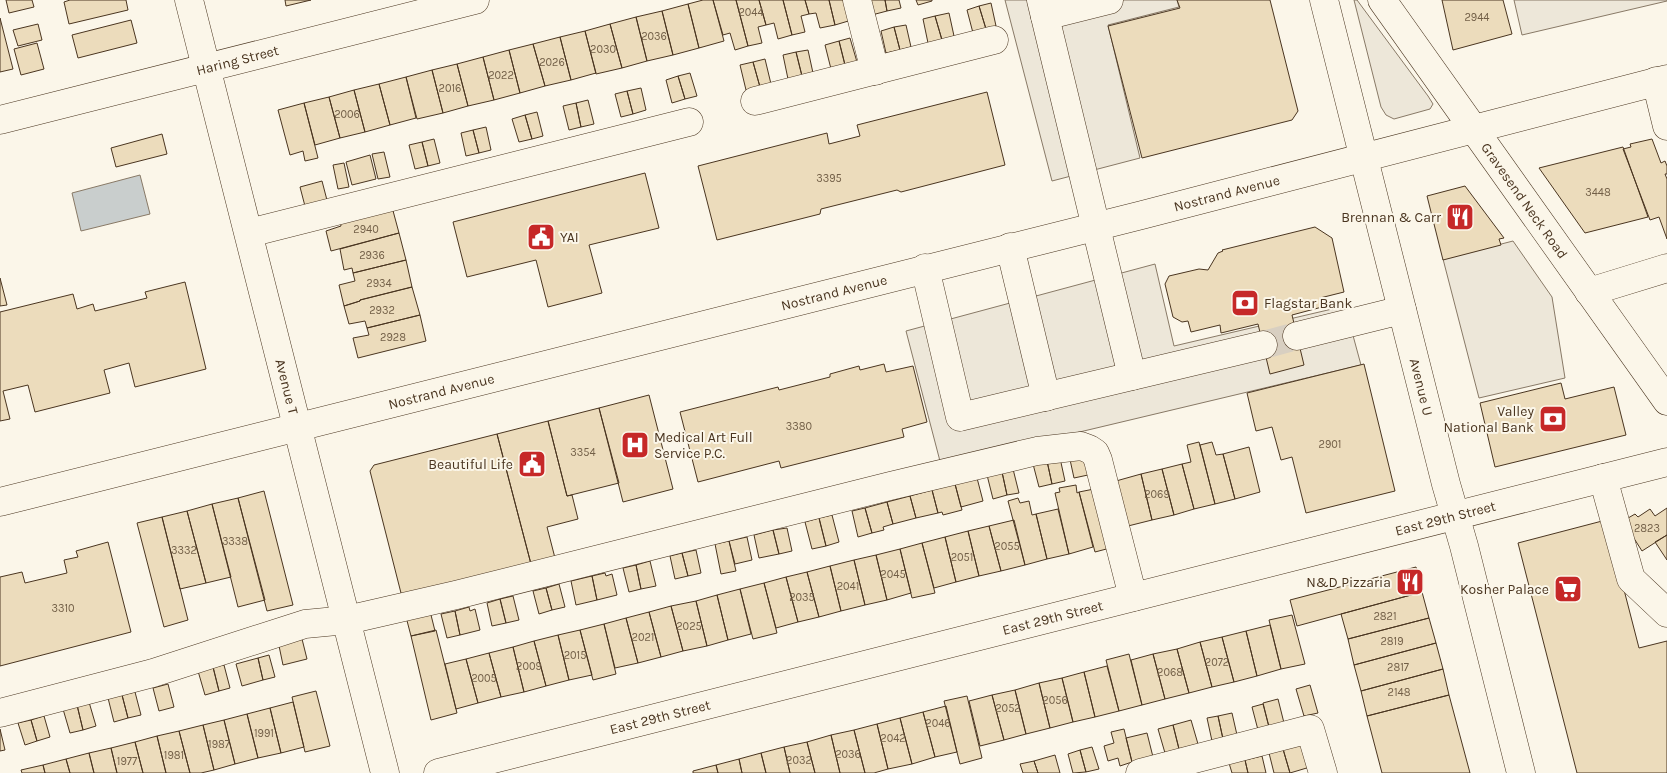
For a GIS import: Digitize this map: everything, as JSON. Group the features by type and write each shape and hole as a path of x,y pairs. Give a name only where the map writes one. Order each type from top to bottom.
{"street":[{"name":"Avenue T","path":"190,0 385,773"},
{"name":"Haring Street","path":"0,120 207,68 395,10 475,0"},
{"path":"857,0 875,71"},
{"path":"1109,0 1043,8 1132,376"},
{"name":"Avenue U","path":"1324,0 1521,773"},
{"name":"Gravesend Neck Road","path":"1382,0 1667,401"},
{"path":"755,101 994,40"},
{"path":"1661,80 1667,126"},
{"name":"Nostrand Avenue","path":"0,502 1097,226 1661,80"},
{"path":"249,233 689,122"},
{"path":"1010,247 1046,396"},
{"path":"925,268 960,417 1263,345"},
{"path":"1589,292 1667,268"},
{"path":"1297,336 1402,310"},
{"path":"0,713 153,674 305,624 347,620 466,593 890,486 1037,451 1081,446 1095,454 1098,460 1134,597"},
{"name":"East 29th Street","path":"438,773 1667,462"},
{"path":"1603,478 1631,579 1667,614"},
{"path":"1140,773 1310,729 1323,773"}],"shaded area":[{"path":"1005,0 1177,0 1179,7 1108,25 1140,158 1052,181"},
{"path":"1354,0 1357,0 1428,96 1433,104 1430,109 1394,119 1386,115 1381,107"},
{"path":"1514,0 1667,0 1667,1 1522,35"},
{"path":"140,175 150,214 81,231 72,193"},
{"path":"1513,241 1552,297 1565,378 1479,398 1443,259"},
{"path":"1155,264 1174,346 1345,306 1361,365 941,465 906,331"}],"building":[{"path":"6,0 32,0 34,7 9,13"},
{"path":"70,0 126,0 128,10 69,24 64,2"},
{"path":"285,0 311,0 286,6"},
{"path":"703,0 713,0 724,41 699,48 688,4"},
{"path":"713,0 736,0 748,46 735,50 730,33 723,35"},
{"path":"736,0 759,0 766,25 758,27 762,43 748,46"},
{"path":"759,0 783,0 792,35 778,39 774,23 766,25"},
{"path":"783,0 805,0 809,14 801,16 805,32 792,35"},
{"path":"805,0 829,0 835,25 820,28 816,13 809,14"},
{"path":"829,0 850,0 855,19 835,25"},
{"path":"864,0 885,0 887,11 868,16"},
{"path":"885,0 899,0 901,8 887,11"},
{"path":"916,0 932,0 932,1 918,5"},
{"path":"1177,0 1270,0 1298,111 1292,120 1142,158 1108,26 1180,8"},
{"path":"1442,0 1503,0 1512,34 1453,50"},
{"path":"991,3 996,26 986,29 979,6"},
{"path":"688,4 699,48 673,55 662,11"},
{"path":"979,6 986,29 973,33 967,10"},
{"path":"662,11 673,55 647,61 636,17"},
{"path":"949,13 954,36 942,40 935,16"},
{"path":"935,16 942,40 928,43 923,19"},
{"path":"636,17 647,61 622,68 610,24"},
{"path":"0,18 13,69 0,72"},
{"path":"131,20 137,43 78,58 72,35"},
{"path":"38,24 42,40 18,46 13,30"},
{"path":"610,24 622,68 596,74 585,31"},
{"path":"906,25 911,47 900,50 894,27"},
{"path":"894,27 900,50 886,53 881,31"},
{"path":"585,31 596,73 571,80 560,37"},
{"path":"560,37 571,80 545,86 533,44"},
{"path":"850,38 857,62 845,65 839,41"},
{"path":"839,41 845,65 831,69 825,45"},
{"path":"37,43 44,69 21,75 14,49"},
{"path":"533,44 545,86 520,93 509,50"},
{"path":"509,50 520,93 494,100 483,57"},
{"path":"808,50 813,73 802,76 796,52"},
{"path":"796,52 802,76 788,79 783,55"},
{"path":"483,57 494,100 468,106 457,64"},
{"path":"765,59 771,84 760,87 753,62"},
{"path":"753,62 760,87 746,90 740,65"},
{"path":"457,64 468,106 443,113 432,70"},
{"path":"432,70 443,113 417,119 406,77"},
{"path":"690,73 697,96 685,99 678,76"},
{"path":"678,76 685,99 672,103 666,80"},
{"path":"406,77 416,118 390,125 379,84"},
{"path":"379,84 390,125 365,132 354,90"},
{"path":"641,88 646,110 633,114 627,91"},
{"path":"354,90 365,132 340,138 329,97"},
{"path":"627,91 633,114 621,117 615,94"},
{"path":"987,92 1005,165 901,192 897,190 821,209 820,214 717,240 698,166 827,133 829,144 860,136 857,125"},
{"path":"329,97 340,138 315,145 304,103"},
{"path":"588,100 594,124 581,127 576,103"},
{"path":"304,103 318,158 305,161 303,151 290,155 278,110"},
{"path":"576,103 581,127 569,130 563,106"},
{"path":"537,112 543,136 532,139 525,115"},
{"path":"525,115 532,139 519,142 512,119"},
{"path":"486,127 491,150 479,153 473,130"},
{"path":"473,130 479,153 466,156 461,133"},
{"path":"162,134 167,154 116,167 111,148"},
{"path":"434,139 440,163 428,166 422,142"},
{"path":"1652,139 1661,163 1665,161 1667,166 1667,174 1665,174 1667,179 1667,239 1659,217 1650,220 1623,149 1631,147 1630,144"},
{"path":"422,142 428,166 415,169 409,145"},
{"path":"1623,147 1648,217 1585,233 1539,168"},
{"path":"384,152 390,177 378,179 372,154"},
{"path":"370,155 376,179 352,185 346,162"},
{"path":"344,163 349,187 338,189 333,165"},
{"name":"YAI","path":"645,173 659,228 589,245 602,293 548,307 536,260 467,277 453,222"},
{"path":"322,181 328,204 306,210 300,187"},
{"name":"Brennan & Carr","path":"1465,186 1504,238 1499,239 1501,245 1443,260 1427,196"},
{"path":"392,207 399,233 331,251 326,231 341,226 340,221"},
{"name":"Flagstar Bank","path":"1315,227 1332,238 1344,292 1320,298 1322,307 1292,315 1304,365 1270,374 1258,324 1221,333 1220,325 1191,332 1188,321 1182,322 1173,317 1165,284 1169,276 1199,269 1208,270 1218,253 1222,250"},
{"path":"399,233 406,260 353,273 352,268 344,270 340,249"},
{"path":"406,260 412,287 344,306 339,285 355,281 353,273"},
{"path":"0,278 7,305 0,306"},
{"path":"185,282 206,369 135,387 129,363 104,370 110,393 35,412 28,385 3,391 10,419 0,421 0,312 73,294 77,309 93,304 95,311 147,298 145,292"},
{"path":"412,287 420,315 367,328 365,321 349,324 344,306"},
{"path":"420,315 426,341 358,358 353,338 369,335 367,328"},
{"path":"884,364 886,372 913,366 927,422 902,429 904,437 781,468 779,461 698,482 680,412 778,387 779,390 830,377 830,374 859,366 860,370"},
{"path":"1364,364 1395,491 1306,513 1292,457 1281,460 1272,427 1256,431 1247,393"},
{"name":"Valley National Bank","path":"1561,383 1565,399 1614,387 1626,435 1495,467 1480,403"},
{"name":"Medical Art Full Service P.C.","path":"649,395 673,489 623,502 599,408"},
{"path":"599,408 619,483 567,496 548,421"},
{"name":"Beautiful Life","path":"548,421 567,496 572,495 578,519 547,527 555,558 531,564 497,434"},
{"path":"497,434 531,564 402,597 370,471 374,465"},
{"path":"1199,442 1215,504 1194,509 1182,464 1191,462 1187,445"},
{"path":"1212,442 1216,455 1223,454 1235,499 1215,504 1200,445"},
{"path":"1249,447 1260,492 1235,499 1223,454"},
{"path":"1082,451 1088,475 1074,478 1069,455"},
{"path":"1060,458 1065,481 1052,484 1047,461"},
{"path":"1047,461 1052,484 1039,487 1033,464"},
{"path":"1182,464 1194,509 1174,515 1162,469"},
{"path":"1013,469 1019,493 1007,495 1002,472"},
{"path":"1162,469 1174,515 1152,520 1141,474"},
{"path":"1002,472 1007,495 993,499 987,475"},
{"path":"1141,474 1152,520 1128,526 1116,481"},
{"path":"977,478 983,501 961,507 955,484"},
{"path":"955,484 962,510 943,515 942,512 938,513 932,490"},
{"path":"1076,485 1093,547 1069,554 1055,493 1060,492 1059,488"},
{"path":"1099,488 1114,547 1095,552 1079,492"},
{"path":"932,490 938,513 916,518 910,496"},
{"path":"264,491 293,605 267,611 238,498"},
{"path":"910,496 916,518 893,524 887,502"},
{"path":"238,498 265,600 238,607 212,504"},
{"path":"1018,498 1020,503 1029,501 1032,515 1036,514 1047,559 1025,565 1008,501"},
{"path":"887,502 893,524 883,527 884,530 872,533 865,508"},
{"path":"212,504 231,577 206,583 187,511"},
{"path":"865,508 872,533 858,537 852,511"},
{"path":"1667,508 1667,535 1642,551 1623,521 1635,514 1638,517 1650,509 1655,516"},
{"path":"1058,509 1069,554 1047,559 1036,514"},
{"path":"187,511 206,583 180,589 162,517"},
{"path":"832,515 839,542 826,546 819,518"},
{"path":"162,517 188,620 164,627 137,523"},
{"path":"819,518 826,546 812,549 805,522"},
{"path":"1014,520 1025,565 1001,571 989,526"},
{"path":"1606,520 1639,648 1667,641 1667,773 1577,773 1518,543"},
{"path":"989,526 1001,571 979,576 968,531"},
{"path":"787,528 792,551 779,554 773,530"},
{"path":"773,530 779,554 759,558 754,535"},
{"path":"968,531 979,576 956,582 945,537"},
{"path":"1667,535 1667,560 1655,542"},
{"path":"747,537 752,560 735,564 729,541"},
{"path":"945,537 956,582 934,588 922,543"},
{"path":"729,541 736,571 721,574 715,544"},
{"path":"108,542 131,632 0,666 0,577 22,572 25,583 67,573 64,560 78,557 76,551"},
{"path":"922,543 935,593 912,598 900,549"},
{"path":"900,549 911,593 887,600 876,555"},
{"path":"696,550 701,573 688,576 682,553"},
{"path":"682,553 688,576 675,579 670,556"},
{"path":"876,555 887,600 865,605 854,560"},
{"path":"854,560 865,605 841,611 830,566"},
{"path":"650,561 656,586 641,589 636,565"},
{"path":"636,565 641,589 629,592 623,568"},
{"path":"830,566 841,611 819,617 807,572"},
{"path":"1416,567 1422,592 1297,626 1290,600"},
{"path":"807,572 819,617 798,622 786,577"},
{"path":"605,573 606,576 612,574 617,595 597,600 592,576"},
{"path":"592,576 597,600 576,605 571,581"},
{"path":"786,577 798,622 776,628 764,583"},
{"path":"764,583 777,633 753,639 740,589"},
{"path":"559,584 565,607 552,610 546,588"},
{"path":"546,588 552,610 539,614 533,591"},
{"path":"740,589 751,634 728,640 717,595"},
{"path":"1422,592 1429,618 1348,639 1341,614"},
{"path":"717,595 728,640 707,646 696,601"},
{"path":"513,596 519,620 506,623 500,599"},
{"path":"500,599 506,623 492,626 487,603"},
{"path":"696,601 707,646 683,651 671,606"},
{"path":"671,606 683,651 661,657 649,612"},
{"path":"429,607 435,631 411,636 405,613"},
{"path":"469,607 470,611 475,609 480,630 460,635 455,611"},
{"path":"455,611 460,635 447,638 441,614"},
{"path":"649,612 661,657 638,663 626,618"},
{"path":"1292,615 1305,664 1281,669 1269,620"},
{"path":"626,618 638,663 615,668 604,624"},
{"path":"1429,618 1436,643 1354,665 1348,639"},
{"path":"604,624 616,674 593,680 580,630"},
{"path":"1270,625 1281,669 1257,676 1246,631"},
{"path":"436,630 457,713 431,720 411,636"},
{"path":"580,630 592,675 569,680 558,635"},
{"path":"1246,631 1257,676 1234,682 1222,637"},
{"path":"301,635 307,659 283,665 278,641"},
{"path":"558,635 569,680 546,686 534,641"},
{"path":"1222,637 1234,682 1212,687 1200,642"},
{"path":"534,641 546,686 524,692 513,647"},
{"path":"1200,642 1212,687 1189,693 1177,649"},
{"path":"1436,643 1443,669 1361,691 1354,665"},
{"path":"513,647 524,692 501,697 489,653"},
{"path":"1177,649 1189,693 1165,699 1153,654"},
{"path":"489,653 501,697 478,703 466,659"},
{"path":"1129,654 1142,705 1119,711 1106,660"},
{"path":"1153,654 1165,699 1142,705 1131,660"},
{"path":"269,655 275,677 263,680 258,658"},
{"path":"258,658 263,680 242,686 236,664"},
{"path":"466,659 478,703 456,709 445,664"},
{"path":"224,665 230,688 219,691 213,667"},
{"path":"1107,666 1119,711 1095,717 1084,672"},
{"path":"213,667 219,691 205,695 198,671"},
{"path":"1443,669 1449,695 1367,716 1361,691"},
{"path":"1084,672 1095,717 1073,722 1062,678"},
{"path":"1062,678 1073,722 1050,728 1039,683"},
{"path":"1039,683 1050,728 1026,734 1015,690"},
{"path":"168,684 174,707 159,711 153,688"},
{"path":"1310,685 1318,713 1304,716 1296,689"},
{"path":"1015,690 1026,734 1004,740 992,695"},
{"path":"316,691 330,746 305,752 292,697"},
{"path":"135,692 141,715 128,718 122,695"},
{"path":"122,695 128,718 114,722 108,698"},
{"path":"992,695 1004,740 980,746 969,701"},
{"path":"1449,695 1470,773 1382,773 1367,716"},
{"path":"967,696 982,758 960,764 944,701"},
{"path":"1278,699 1284,723 1269,727 1263,703"},
{"path":"89,702 96,726 83,730 77,705"},
{"path":"293,702 304,747 281,753 270,708"},
{"path":"1263,704 1269,727 1258,730 1252,707"},
{"path":"77,705 83,730 70,733 63,709"},
{"path":"946,706 957,752 935,757 923,712"},
{"path":"270,708 281,753 258,758 247,714"},
{"path":"923,712 935,757 912,764 900,718"},
{"path":"1232,713 1237,735 1223,739 1218,716"},
{"path":"247,714 258,758 235,764 224,720"},
{"path":"44,716 50,737 37,741 31,720"},
{"path":"1218,716 1223,739 1212,741 1207,718"},
{"path":"900,718 912,764 888,769 877,724"},
{"path":"31,720 37,741 25,745 18,723"},
{"path":"224,720 235,764 214,770 203,725"},
{"path":"1191,720 1198,744 1179,749 1173,725"},
{"path":"877,724 888,769 874,773 865,773 854,730"},
{"path":"203,725 214,770 190,773 179,731"},
{"path":"1173,725 1179,749 1165,753 1158,729"},
{"path":"0,729 5,750 0,751"},
{"path":"1124,729 1132,762 1120,766 1118,758 1108,761 1104,746 1114,743 1111,732"},
{"path":"854,730 865,773 840,773 831,735"},
{"path":"179,731 190,773 166,773 157,736"},
{"path":"1147,733 1153,757 1132,762 1126,738"},
{"path":"831,735 840,773 815,773 807,742"},
{"path":"157,736 166,773 143,773 135,742"},
{"path":"135,742 143,773 117,773 111,748"},
{"path":"807,742 815,773 790,773 784,747"},
{"path":"1303,744 1310,767 1290,773 1283,749"},
{"path":"784,747 790,773 766,773 761,753"},
{"path":"1092,747 1099,769 1086,772 1080,750"},
{"path":"111,748 117,773 94,773 89,753"},
{"path":"1283,749 1290,773 1274,773 1269,753"},
{"path":"1080,750 1086,772 1073,773 1068,754"},
{"path":"89,753 94,773 70,773 66,759"},
{"path":"761,753 766,773 742,773 739,759"},
{"path":"1055,755 1060,773 1038,773 1034,761"},
{"path":"1262,756 1266,773 1248,773 1245,760"},
{"path":"66,759 70,773 45,773 43,765"},
{"path":"739,759 742,773 718,773 716,765"},
{"path":"1245,760 1248,773 1232,773 1229,763"},
{"path":"1034,761 1038,773 1023,773 1020,764"},
{"path":"43,765 45,773 22,773 21,770"},
{"path":"716,765 718,773 693,773 693,771"}],"tunnel":[{"path":"1263,345 1297,336"}],"place":[{"name":"Brennan & Carr","path":"1460,217"},
{"name":"YAI","path":"541,237"},
{"name":"Flagstar Bank","path":"1245,303"},
{"name":"Valley National Bank","path":"1553,419"},
{"name":"Medical Art Full Service P.C.","path":"635,445"},
{"name":"Beautiful Life","path":"532,464"},
{"name":"N&D Pizzaria","path":"1410,582"},
{"name":"Kosher Palace","path":"1568,589"}]}
